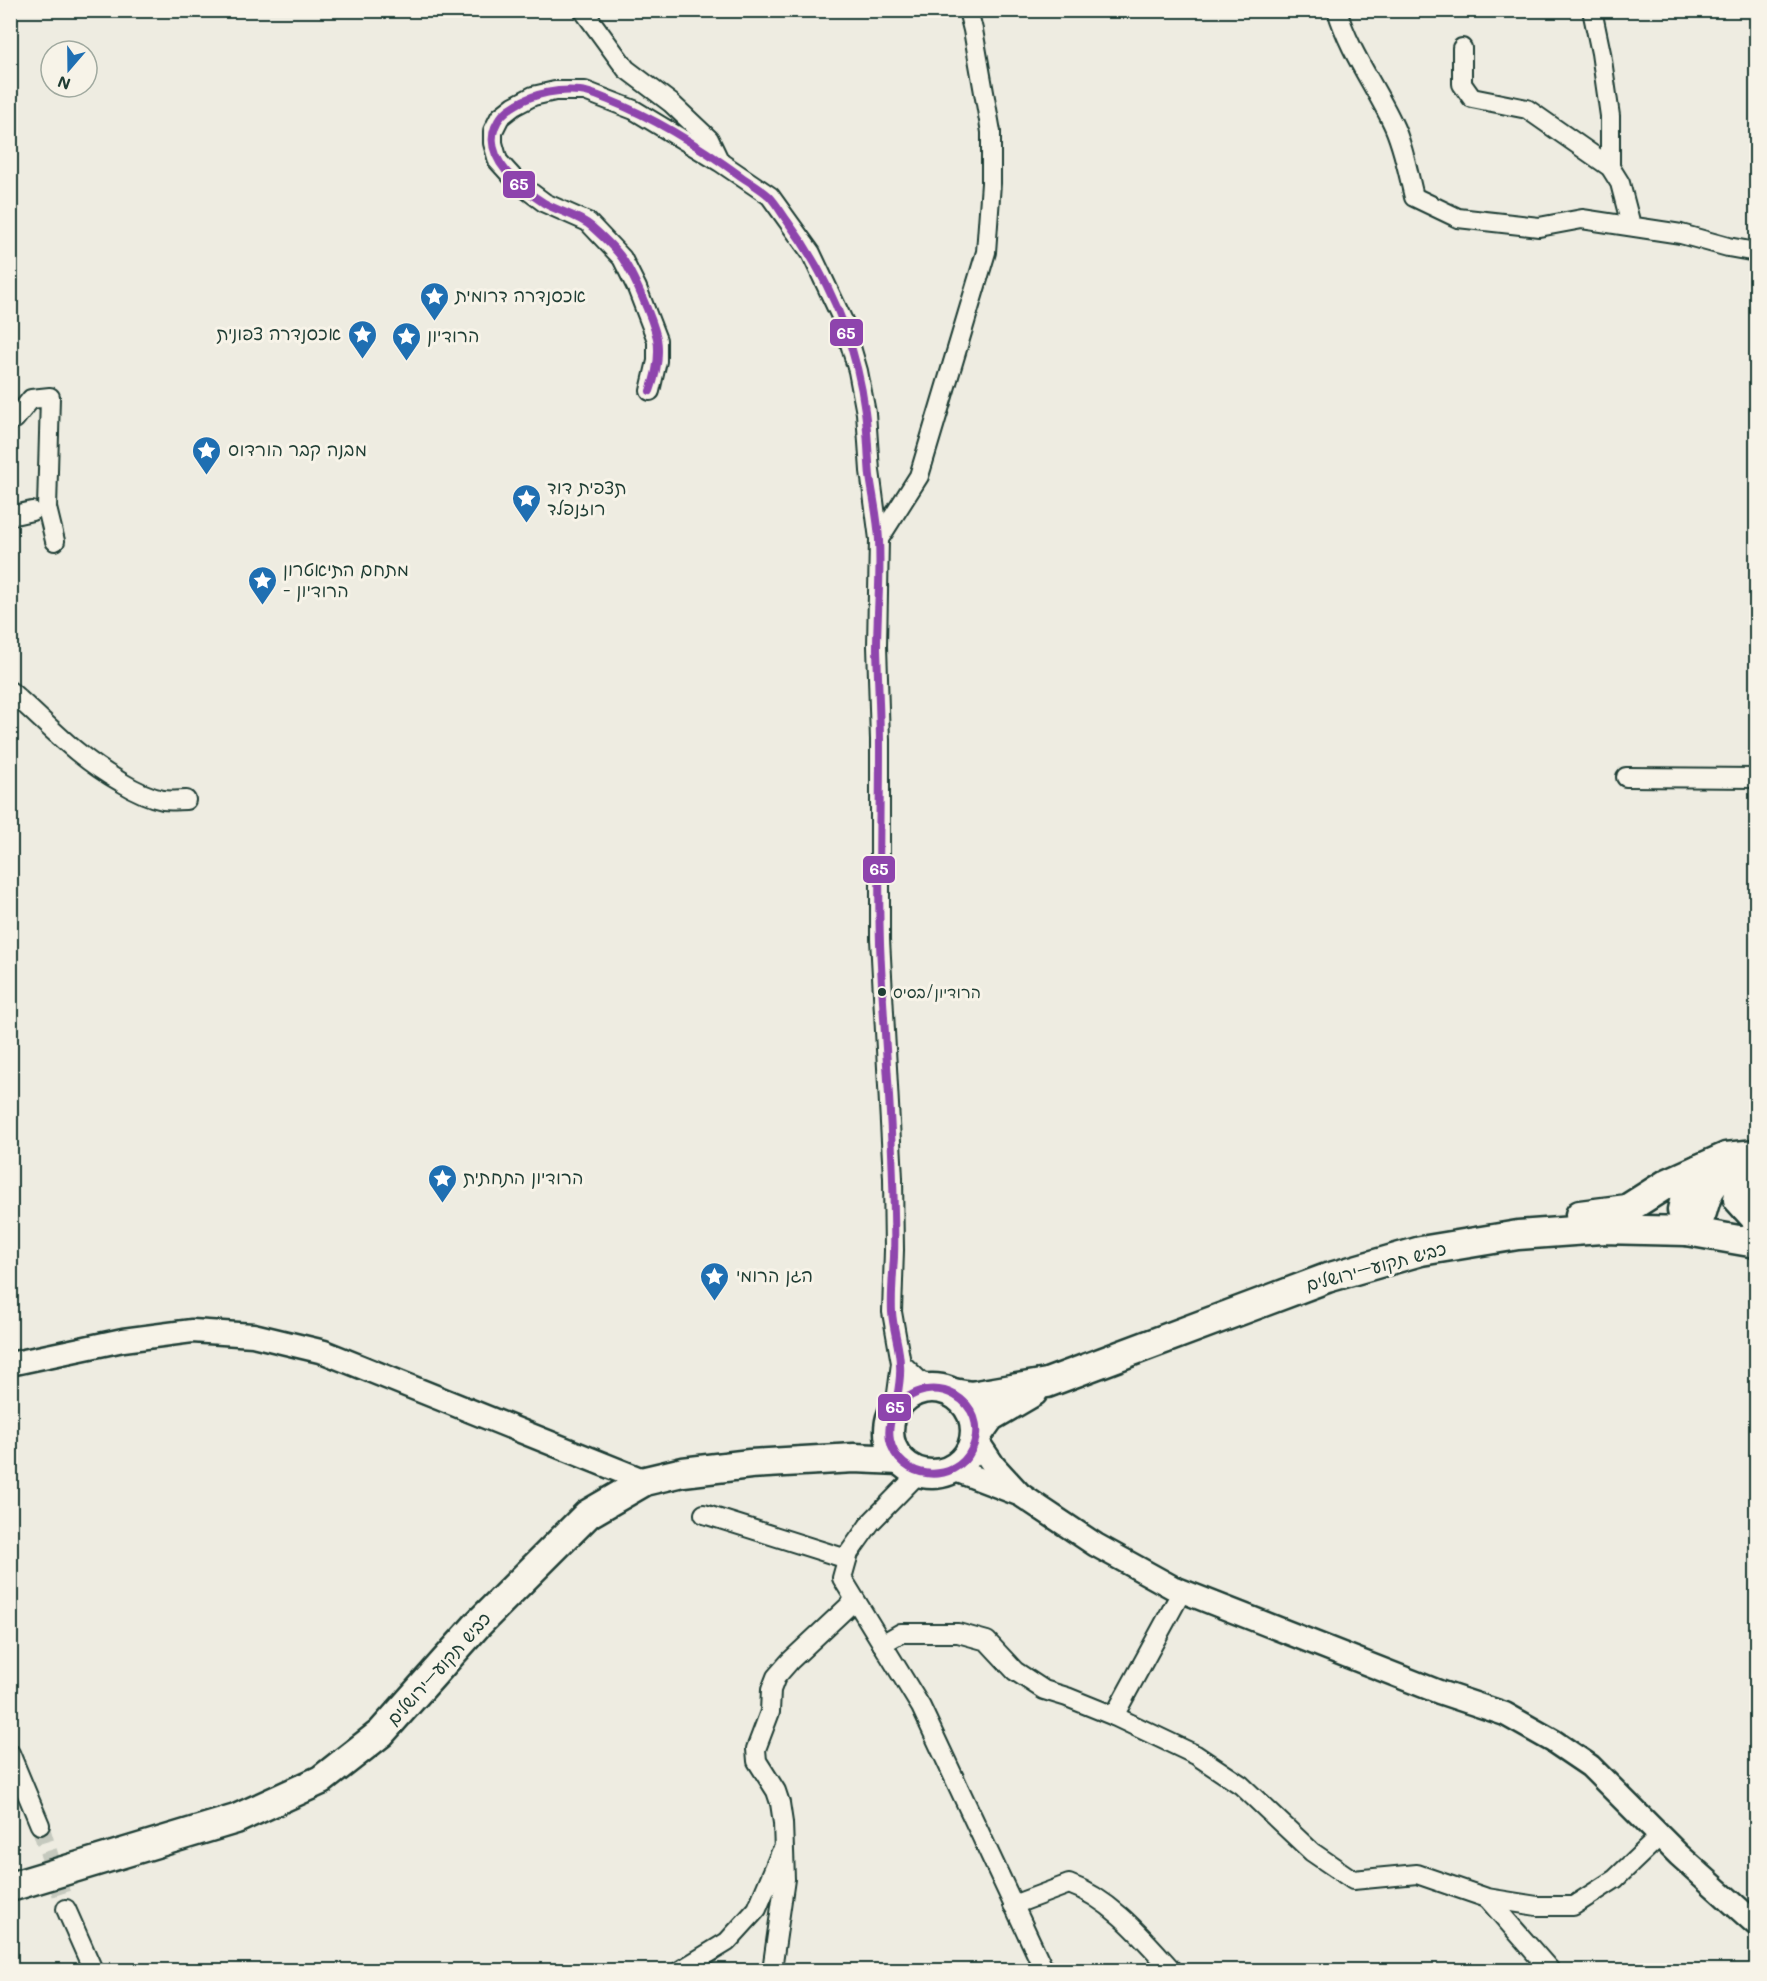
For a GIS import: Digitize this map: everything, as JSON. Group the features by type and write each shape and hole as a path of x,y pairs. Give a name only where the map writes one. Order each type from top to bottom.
{"main road":[{"path":"1458,1245 1484,1227 1627,1209 1668,1183 1726,1157 1756,1156"},
{"path":"1756,1156 1743,1174 1738,1199 1756,1219"},
{"path":"1699,1169 1687,1190 1682,1210 1687,1230 1700,1220 1710,1191 1720,1177 1756,1156"},
{"name":"כביש תקוע–ירושלים","path":"946,1391 971,1396 1047,1383 1327,1278 1421,1251 1518,1235 1601,1230 1687,1230 1756,1243"},
{"name":"כביש תקוע–ירושלים","path":"975,1438 990,1418 1047,1383"},
{"path":"854,1458 874,1445 892,1421 903,1400 913,1392 926,1389 946,1391 964,1402 972,1413 975,1438 964,1461 941,1474 910,1467 891,1444 892,1421"},
{"name":"כביש תקוע–ירושלים","path":"10,1887 236,1819 321,1780 381,1733 478,1624 588,1514 645,1480 683,1472 750,1464 854,1458 910,1467"}],"street":[{"path":"583,10 626,69 671,103 709,139 720,162"},
{"path":"879,539 919,476 986,252 992,183 991,132 968,10"},
{"path":"1337,10 1343,31 1394,125 1414,197 1458,218 1539,227 1582,219 1631,225 1756,252"},
{"path":"1592,10 1610,116 1610,167"},
{"path":"1462,48 1462,84 1472,98 1527,109 1610,167 1620,183 1631,225"},
{"path":"650,392 657,362 657,340 637,288 622,258 588,222 545,203 518,183 498,161 492,143 493,130 500,117 514,105 533,96 555,91 585,91 634,110 720,162 770,196 811,254 844,323 858,371 866,413 870,471 879,539 877,646 880,740 880,939 893,1178 892,1312 901,1363 892,1421"},
{"path":"15,419 31,399 50,397 47,508 55,541"},
{"path":"10,516 32,511"},
{"path":"10,691 52,732 106,774 136,791 162,800 186,800"},
{"path":"1626,777 1756,778"},
{"path":"10,1364 123,1340 192,1331 253,1335 324,1352 645,1480"},
{"path":"901,1363 920,1381 946,1391"},
{"path":"975,1438 994,1466 1021,1496"},
{"path":"910,1467 849,1553 842,1578 921,1707 1044,1971"},
{"path":"953,1469 1021,1496 1096,1545 1182,1591 1439,1692 1504,1714 1552,1741 1590,1766 1660,1836 1756,1924"},
{"path":"704,1514 847,1559"},
{"path":"1114,1716 1182,1591"},
{"path":"772,1971 785,1880 784,1845 780,1803 769,1777 757,1761 756,1749 770,1712 771,1690 776,1677 855,1600"},
{"path":"882,1644 901,1633 958,1633 987,1641 1016,1671 1044,1690 1114,1716 1196,1755 1241,1785 1312,1852 1353,1880 1417,1874 1487,1898 1538,1906 1573,1906 1615,1879 1660,1836"},
{"path":"10,1753 14,1756 40,1825"},
{"path":"681,1971 727,1942 757,1910 784,1845"},
{"path":"1013,1905 1069,1884 1088,1891 1138,1932 1172,1971"},
{"path":"1487,1898 1551,1971"},
{"path":"66,1909 93,1971"}],"tunnel":[{"path":"40,1825 66,1909"}],"transit line":[{"name":"65","path":"650,391 657,365 657,338 642,297 622,258 587,223 544,203 515,181 499,161 494,150 493,139 499,119 510,108 531,97 556,91 580,91 628,108 679,135 766,193 777,205 816,265 838,312 855,360 867,427 870,476 878,524 879,554 877,649 880,735 880,943 894,1200 892,1312 900,1369 897,1398 889,1434 895,1453 904,1463 915,1470 928,1473 941,1473 953,1469 964,1461 972,1449 976,1432 974,1417 955,1395 941,1390 925,1390 910,1396 895,1409"}],"place":[{"name":"אכסנדרה דרומית","path":"434,322"},
{"name":"אכסנדרה צפונית","path":"362,360"},
{"name":"הרודיון","path":"406,362"},
{"name":"מבנה קבר הורדוס","path":"207,476"},
{"name":"תצפית דוד רוזנפלד","path":"526,524"},
{"name":"מתחם התיאטרון - הרודיון","path":"262,606"},
{"name":"הרודיון/בסיס","path":"882,992"},
{"name":"הרודיון התחתית","path":"442,1204"},
{"name":"הגן הרומי","path":"715,1302"}]}
